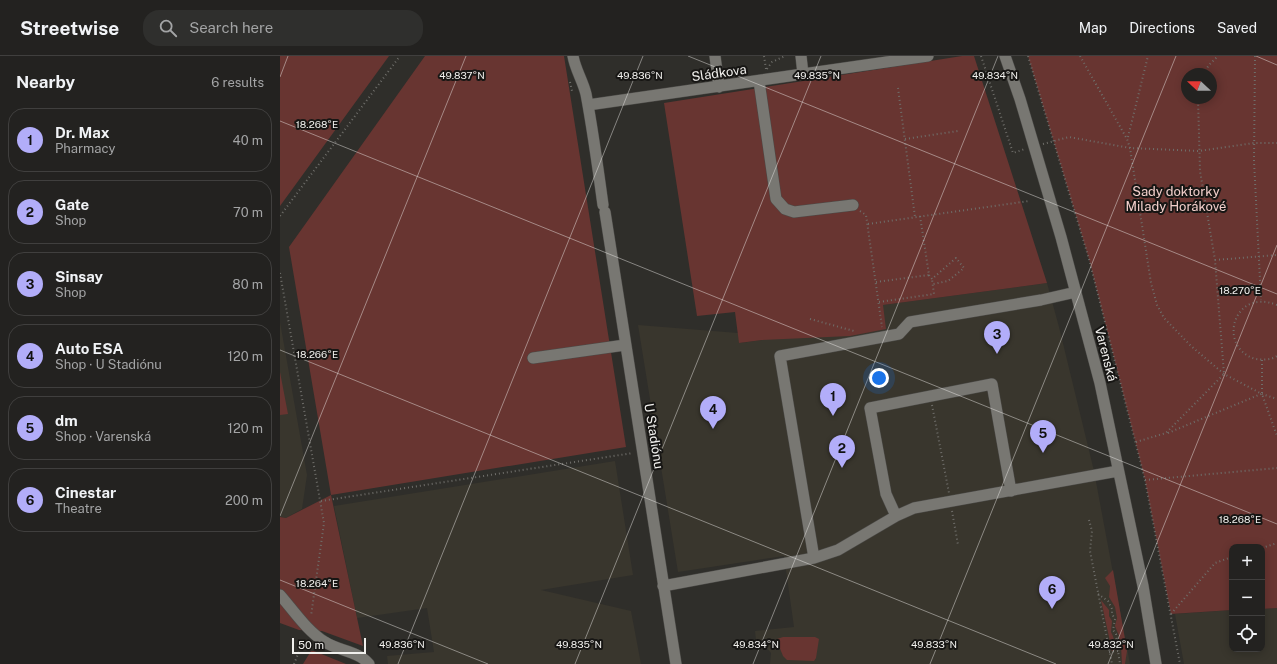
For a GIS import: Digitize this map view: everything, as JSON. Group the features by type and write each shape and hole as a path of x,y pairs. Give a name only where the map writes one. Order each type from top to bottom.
{"street":[{"path":"573,56 574,63 585,88 588,105"},
{"path":"715,56 720,87"},
{"path":"801,56 803,74"},
{"name":"Sládkova","path":"588,105 720,87 923,56"},
{"name":"Varenská","path":"1006,56 1034,146 1076,292 1100,383 1143,586 1156,664"},
{"path":"759,81 776,199 785,209 794,212 853,205"},
{"name":"U Stadiónu","path":"588,105 676,664"},
{"path":"814,558 780,356 899,334 910,322 1041,300 1076,292"},
{"path":"533,358 625,345"},
{"path":"896,516 886,494 870,408 992,384 1011,491"},
{"path":"663,586 814,558 838,550 896,516 914,508 1118,472"},
{"path":"280,595 313,632 325,642 364,658 369,664"}],"path":[{"path":"280,216 400,56"},
{"path":"764,56 766,69 772,62 785,56"},
{"path":"981,56 1013,153 1054,140 1069,137 1130,148 1199,151 1254,143 1277,142"},
{"path":"1028,56 1089,259 1136,442 1145,480 1180,664"},
{"path":"1080,56 1127,138 1130,148 1151,283 1157,305 1164,318 1190,346 1224,374 1262,394 1277,399"},
{"path":"1127,138 1148,56"},
{"path":"1207,68 1218,56"},
{"path":"1255,56 1254,143 1261,300"},
{"path":"898,88 915,217"},
{"path":"1166,433 1224,374 1215,260 1200,171 1198,104"},
{"path":"905,139 958,131"},
{"path":"867,224 1029,201"},
{"path":"853,205 866,215 882,327 875,328"},
{"path":"879,302 934,294 932,279 928,274 920,216"},
{"path":"1215,260 1277,255"},
{"path":"932,279 956,258 964,268 948,281 932,284"},
{"path":"280,273 324,523 313,632 294,664"},
{"path":"876,282 928,274"},
{"path":"1277,304 1261,300 1252,302 1242,309 1236,317 1233,327 1235,340 1239,349 1249,357 1262,360 1277,356"},
{"path":"810,319 851,331 859,330"},
{"path":"1262,360 1262,394 1277,436"},
{"path":"1136,442 1166,433 1262,394"},
{"path":"930,396 951,501 958,545"},
{"path":"321,500 642,451"},
{"path":"1145,480 1277,468"},
{"path":"1090,520 1092,531 1090,551 1112,664"},
{"path":"1265,547 1277,543"},
{"path":"1171,614 1215,563 1229,558"},
{"path":"1098,594 1108,601 1112,609 1112,614 1115,619 1114,630 1119,647 1118,651 1120,664"},
{"path":"1109,652 1118,651"}],"shaded area":[{"path":"1047,283 1094,471 1130,664 770,664 771,653 761,641 756,640 755,631 794,627 784,556 678,572 638,325 738,333 740,343 762,340 883,305"},
{"path":"280,322 307,475 302,509 286,518 280,517"},
{"path":"615,461 633,575 541,590 631,611 641,664 388,664 387,656 434,652 427,608 357,618 334,506"},
{"path":"1277,608 1277,664 1184,664 1175,614 1229,610 1229,652 1265,652 1265,609"}],"green space":[{"path":"280,56 389,56 280,206"},
{"path":"425,56 564,56 626,447 331,495 289,247"},
{"path":"962,56 974,56 1047,283 883,305 886,329 850,336 762,340 739,343 735,312 697,316 664,103"},
{"name":"Sady doktorky Milady Horákové","path":"1028,56 1277,56 1277,608 1265,609 1265,544 1229,544 1229,610 1171,614 1145,480 1089,259"},
{"path":"280,372 288,414 280,415"},
{"path":"331,495 363,646 322,631 299,630 280,623 280,517 286,518"},
{"path":"1113,570 1127,651 1125,664 1122,664 1121,646 1115,626 1117,618 1115,607 1109,597 1110,586 1105,578"},
{"path":"1101,600 1109,610 1109,616 1112,621 1111,632 1117,648 1112,651"},
{"path":"783,637 815,637 819,639 816,658 814,661 787,660 783,656 777,641 777,639"},
{"path":"311,651 314,651 346,664 303,664"}],"place":[{"name":"Sinsay","path":"997,354"},
{"name":"Dr. Max","path":"833,416"},
{"name":"Auto ESA","path":"713,429"},
{"name":"dm","path":"1043,453"},
{"name":"Gate","path":"842,468"},
{"name":"Cinestar","path":"1052,609"}]}
